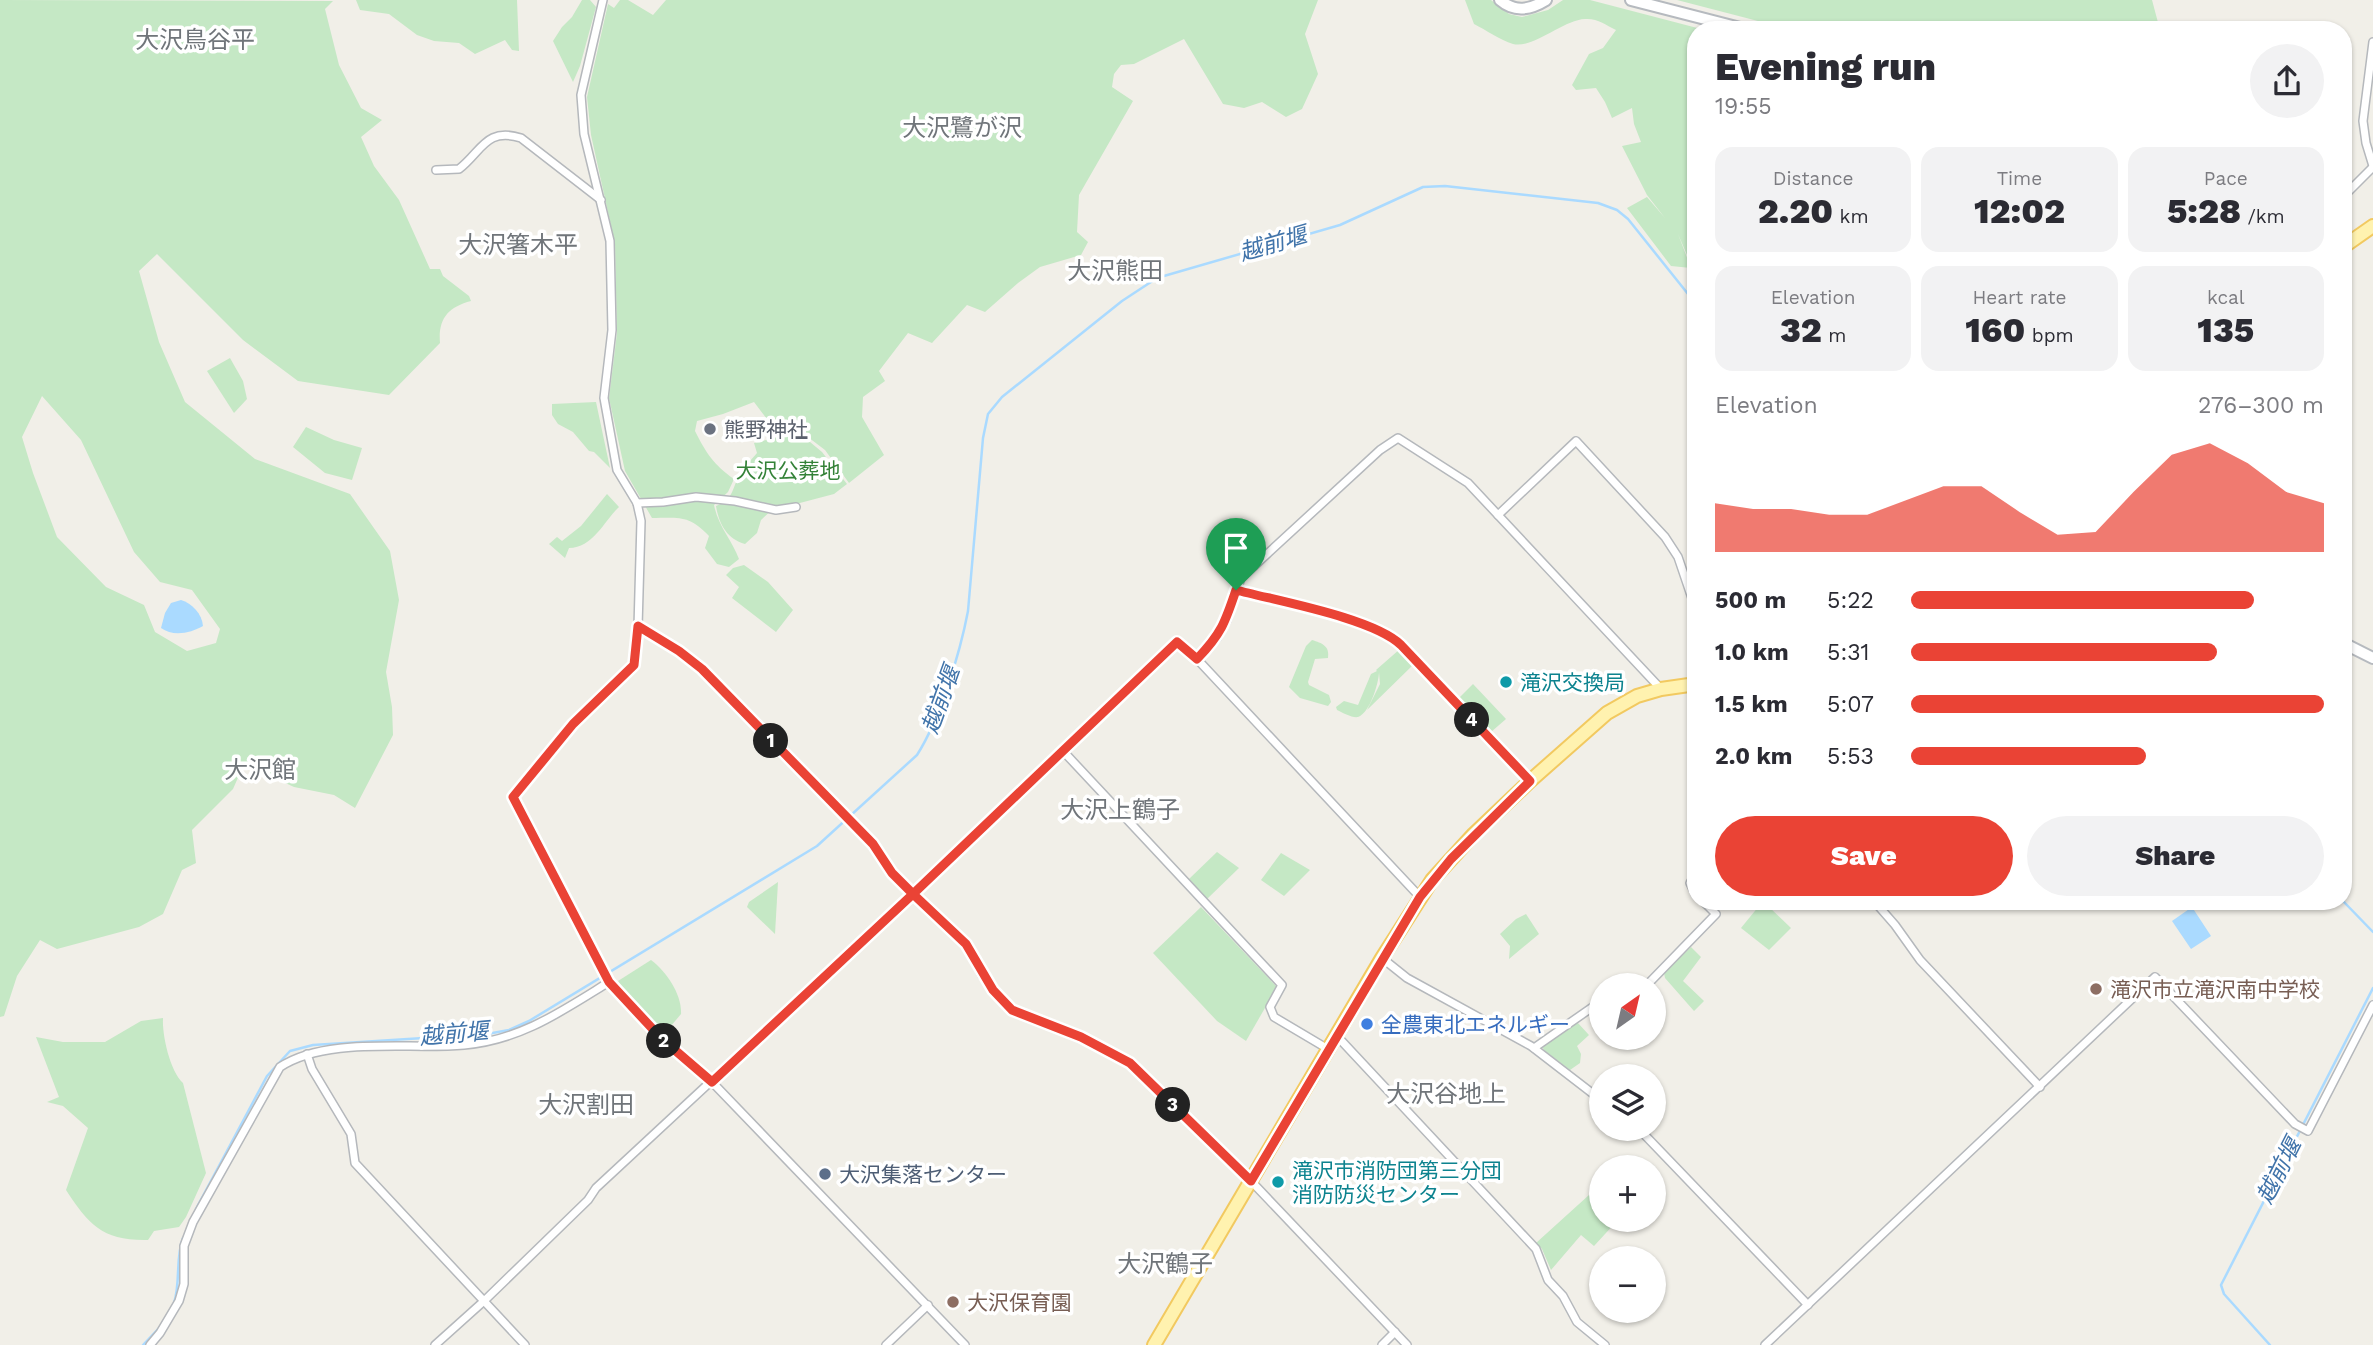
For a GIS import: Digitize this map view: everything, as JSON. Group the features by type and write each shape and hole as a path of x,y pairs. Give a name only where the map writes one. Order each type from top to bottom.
{"main road":[{"path":"2352,241 2373,226"},
{"path":"1154,1345 1420,897 1451,859 1530,781 1607,713 1637,695 1661,689 1687,688"}],"street":[{"path":"603,0 581,95 584,134 610,241 612,330 604,398 617,470 637,503 641,521 638,626 634,665 573,724 513,797 607,977 662,1039 712,1082 965,1345"},
{"path":"1500,0 1510,8 1520,10 1546,0"},
{"path":"1630,0 1713,21"},
{"path":"2352,188 2373,167 2363,121 2373,41"},
{"path":"436,170 459,169 484,143 493,137 507,134 521,138 601,200"},
{"path":"1197,659 1217,638 1227,620 1241,579 1380,450 1398,438 1468,483 1661,689"},
{"path":"1498,515 1576,441 1665,537 1678,556 1687,583"},
{"path":"637,503 696,497 735,501 776,510 796,507"},
{"path":"1236,590 1356,622 1390,636 1530,781"},
{"path":"638,626 679,651 702,669 848,818 873,844 892,873 966,944 988,983 1012,1010 1081,1037 1130,1063 1251,1181 1408,1345"},
{"path":"435,1345 484,1301 588,1200 597,1188 913,894 1177,642 1197,659 1420,897"},
{"path":"2352,648 2373,658"},
{"path":"1063,751 1282,985 1269,1007 1274,1017 1328,1049"},
{"path":"1659,973 1716,914 1712,910"},
{"path":"1882,910 1920,961 2040,1087"},
{"path":"1382,958 1407,978 1534,1048 1589,1091"},
{"path":"150,1345 160,1334 179,1301 184,1284 184,1246 193,1222 279,1068 293,1058 307,1054 373,1047 464,1045 506,1037 536,1026 607,977"},
{"path":"1766,1345 2155,977 2308,1132 2373,1005"},
{"path":"1534,1048 1589,1010"},
{"path":"1336,1035 1535,1249 1548,1280 1563,1296 1577,1322 1605,1345"},
{"path":"307,1054 312,1069 351,1134 355,1163 525,1345"},
{"path":"1651,1141 1808,1305"},
{"path":"886,1345 928,1305"},
{"path":"1382,1345 1395,1332"}],"green space":[{"path":"0,0 333,1 325,9 339,65 361,108 382,120 361,137 374,166 399,200 430,269 440,269 443,276 469,296 471,301 446,315 441,327 440,343 389,395 298,381 243,340 157,254 139,271 159,342 185,402 255,459 350,494 390,551 399,600 386,672 393,735 355,808 334,795 294,787 244,764 233,789 192,830 196,863 182,870 163,914 139,927 57,949 40,940 17,976 4,1016 0,1017","holes":["42,396 81,440 134,552 160,582 192,590 220,629 216,643 187,651 155,632 144,605 106,587 57,537 22,437"]},
{"path":"356,0 517,0 519,51 512,50 505,40 475,54 459,43 434,41 417,35 389,14 360,10"},
{"path":"582,0 590,0 596,7 573,82 553,41"},
{"path":"620,0 628,0 653,15 666,0 1318,0 1305,34 1318,74 1302,109 1286,117 1262,102 1244,108 1223,104 1184,39 1134,64 1121,65 1114,74 1112,87 1133,101 1079,195 1077,232 1088,242 1081,255 1040,267 985,312 967,305 932,343 908,333 879,371 885,381 863,397 862,417 884,455 849,483 825,450 800,431 779,435 754,402 697,421 695,431 707,452 721,469 734,479 728,492 714,505 739,559 729,567 717,564 705,548 709,536 696,524 677,518 652,518 625,471 609,398 617,333 615,244 591,135 587,97 608,4 614,8"},
{"path":"1465,0 1491,0 1509,14 1522,17 1548,10 1563,0 1590,0 1687,25 1687,255 1678,234 1687,258 1687,268 1671,266 1627,208 1647,197 1665,218 1647,195 1622,146 1641,142 1634,124 1632,108 1612,118 1596,88 1576,90 1572,85 1589,54 1603,48 1616,30 1597,21 1585,19 1567,24 1539,39 1513,44 1474,24"},
{"path":"1677,0 2152,0 2158,21 1758,21"},
{"path":"230,358 243,381 247,399 234,413 207,371"},
{"path":"596,402 610,468 594,452 589,451 573,432 558,424 552,415 552,404"},
{"path":"306,427 334,440 362,448 352,480 325,473 293,447"},
{"name":"大沢公葬地","path":"798,432 822,452 847,484 834,494 775,507 761,520 757,533 745,544 739,542 725,530 716,506 729,497 741,473 757,453 754,443"},
{"path":"607,494 619,507 591,539 585,544 569,548 565,558 549,544 557,537 562,541 581,526"},
{"path":"744,565 768,582 793,610 776,632 732,598 739,587 726,575 733,568"},
{"path":"1312,640 1324,646 1328,651 1328,658 1315,659 1308,682 1329,695 1331,702 1328,706 1300,698 1289,687 1306,646"},
{"path":"1400,649 1414,664 1367,710 1380,684 1379,672 1373,697 1362,714 1353,717 1337,710 1336,707 1344,701 1358,705 1371,674"},
{"path":"1473,684 1506,719 1491,732 1459,698"},
{"path":"1217,852 1239,868 1207,899 1189,879"},
{"path":"1281,853 1310,870 1284,896 1261,880"},
{"path":"778,882 775,934 747,907 749,902"},
{"path":"1201,907 1277,987 1246,1041 1217,1021 1153,953"},
{"path":"1756,910 1772,910 1791,928 1769,950 1741,928"},
{"path":"1526,914 1539,934 1509,959 1510,946 1500,934 1516,919"},
{"path":"1691,947 1701,957 1683,981 1704,1001 1694,1011 1666,979 1664,973"},
{"path":"651,960 672,984 681,1007 681,1014 665,1033 661,1033 643,1015 618,981"},
{"path":"163,1018 168,1052 174,1070 183,1083 206,1173 179,1227 154,1231 148,1240 119,1238 108,1234 90,1221 66,1190 88,1128 63,1106 47,1102 59,1097 36,1037 63,1042 105,1042 141,1021"},
{"path":"1577,1022 1589,1035 1577,1046 1581,1054 1580,1063 1570,1070 1542,1047"},
{"path":"1589,1195 1589,1232 1607,1232 1594,1246 1581,1235 1551,1270 1542,1249 1536,1243"}],"water":[{"path":"181,600 196,610 203,626 182,633 166,631 161,628 165,613 171,603"},
{"path":"2188,910 2194,910 2211,936 2191,949 2172,921"}],"waterway":[{"name":"越前堰","path":"196,1209 267,1076 290,1051 313,1045 487,1034 509,1030 529,1021 817,846 917,755 934,723 948,685 968,611 983,438 988,414 1002,397 1122,301 1157,278 1340,225 1423,187 1445,186 1598,203 1617,210 1628,219 1687,293"},
{"name":"越前堰","path":"2352,910 2373,932"},
{"name":"越前堰","path":"2270,1345 2224,1294 2221,1285 2373,988"},
{"name":"越前堰","path":"174,1303 183,1238"},
{"name":"越前堰","path":"143,1345 160,1327"}],"place":[{"name":"熊野神社","path":"710,429"},
{"name":"滝沢交換局","path":"1506,682"},
{"name":"滝沢市立滝沢南中学校","path":"2096,989"},
{"name":"全農東北エネルギー","path":"1367,1024"},
{"name":"大沢集落センター","path":"825,1174"},
{"name":"滝沢市消防団第三分団 消防防災センター","path":"1278,1182"},
{"name":"大沢保育園","path":"953,1302"}],"district":[{"name":"大沢鳥谷平","path":"195,40"},
{"name":"大沢鷺が沢","path":"962,128"},
{"name":"大沢箸木平","path":"518,245"},
{"name":"大沢熊田","path":"1115,271"},
{"name":"大沢館","path":"260,770"},
{"name":"大沢上鶴子","path":"1120,810"},
{"name":"大沢谷地上","path":"1446,1094"},
{"name":"大沢割田","path":"586,1105"},
{"name":"大沢鶴子","path":"1165,1264"}],"route":[{"path":"1236,590 1227,620 1217,638 1197,659 1177,642 913,894 892,873 873,844 851,820 702,669 679,651 638,626 634,665 573,724 513,797 609,982 662,1039 712,1082 913,894 966,944 982,975 1012,1010 1081,1037 1130,1063 1251,1181 1420,897 1474,834 1530,781 1390,636 1356,622 1236,590"}]}
